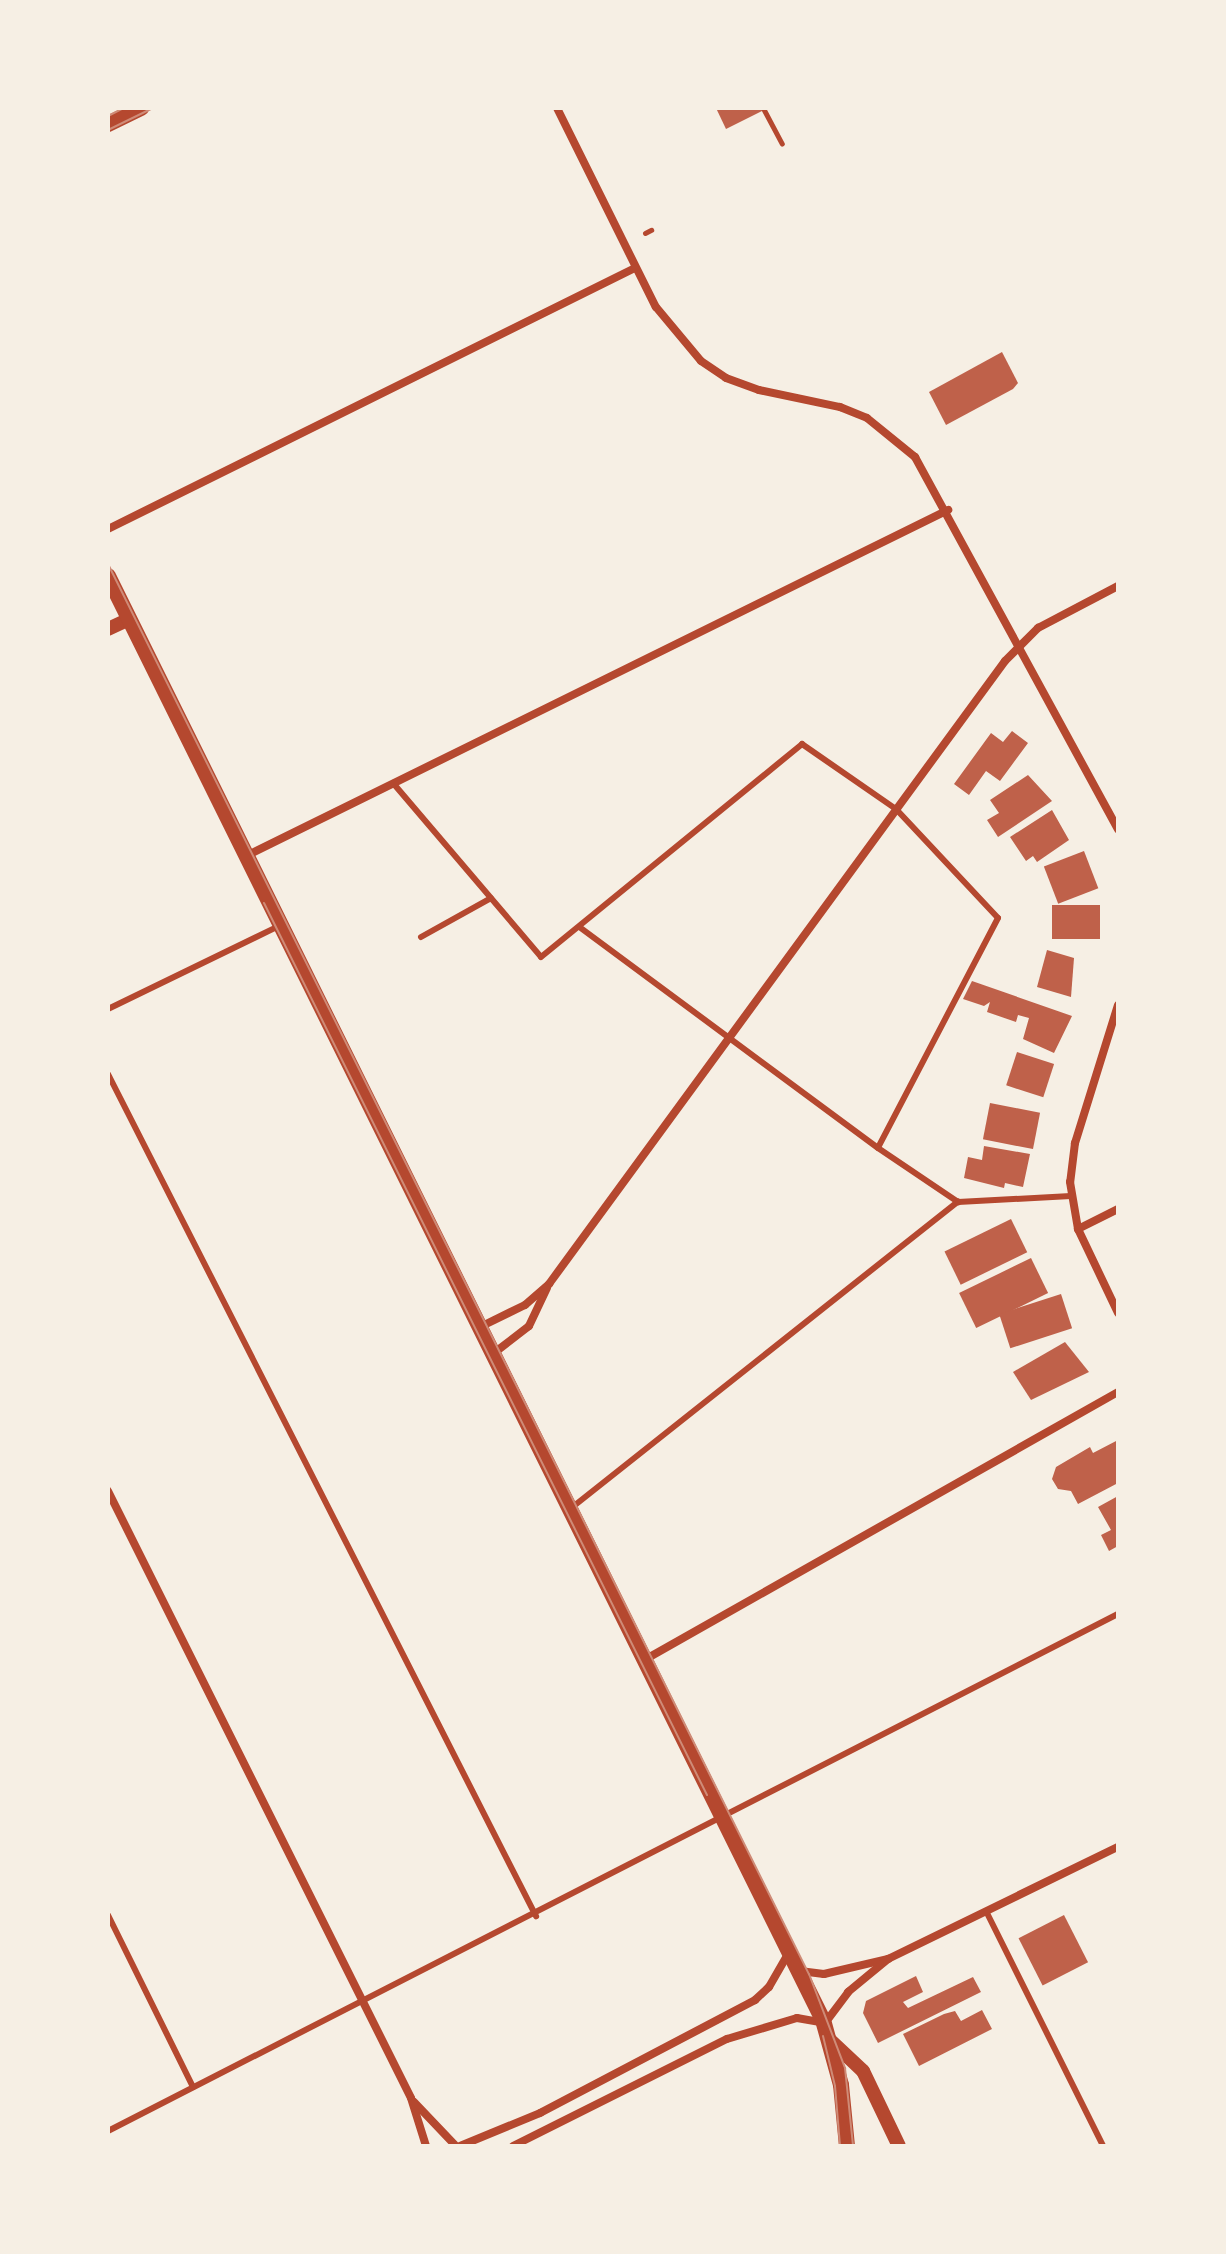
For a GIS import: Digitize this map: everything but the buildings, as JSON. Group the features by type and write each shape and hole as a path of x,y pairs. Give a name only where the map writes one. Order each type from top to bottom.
{"main road":[{"path":"108,124 141,108"},
{"path":"108,576 113,597 129,619 825,2023 844,2103 847,2146"}],"street":[{"path":"557,108 656,307 701,361 726,378 759,390 829,404 867,418 915,457 948,510 1118,829"},
{"path":"108,529 635,268"},
{"path":"246,856 948,510"},
{"path":"494,1353 529,1326 549,1284 1019,645 1038,628 1118,586"},
{"path":"108,629 129,619"},
{"path":"1118,1005 1075,1143 1071,1196 1078,1229 1118,1313"},
{"path":"1078,1229 1118,1209"},
{"path":"480,1327 525,1305 549,1284"},
{"path":"646,1659 1118,1392"},
{"path":"108,1491 411,2098 426,2146"},
{"path":"800,1971 824,1974 888,1959 1118,1847"},
{"path":"447,2146 457,2146 540,2113 755,2000 769,1987 789,1949"},
{"path":"513,2146 727,2039 787,2020 825,2023 848,1992 888,1959"},
{"path":"830,2040 863,2071 899,2146"},
{"path":"411,2098 457,2146"}],"lane":[{"path":"393,783 541,957 581,928 802,744 896,809 998,918 878,1148"},
{"path":"421,937 491,898"},
{"path":"108,1009 281,925"},
{"path":"581,928 878,1148 958,1202"},
{"path":"108,1074 536,1916"},
{"path":"570,1509 958,1202 1071,1196"},
{"path":"108,2131 536,1916 1118,1614"},
{"path":"986,1911 1103,2146"},
{"path":"108,1915 193,2087"}],"path":[{"path":"764,110 782,144"}],"tram line":[{"path":"108,116 124,108"},
{"path":"108,130 153,108"},
{"path":"108,564 809,1974 845,2068 853,2146"},
{"path":"264,903 707,1795"},
{"path":"823,2036 835,2086 840,2146"}]}
